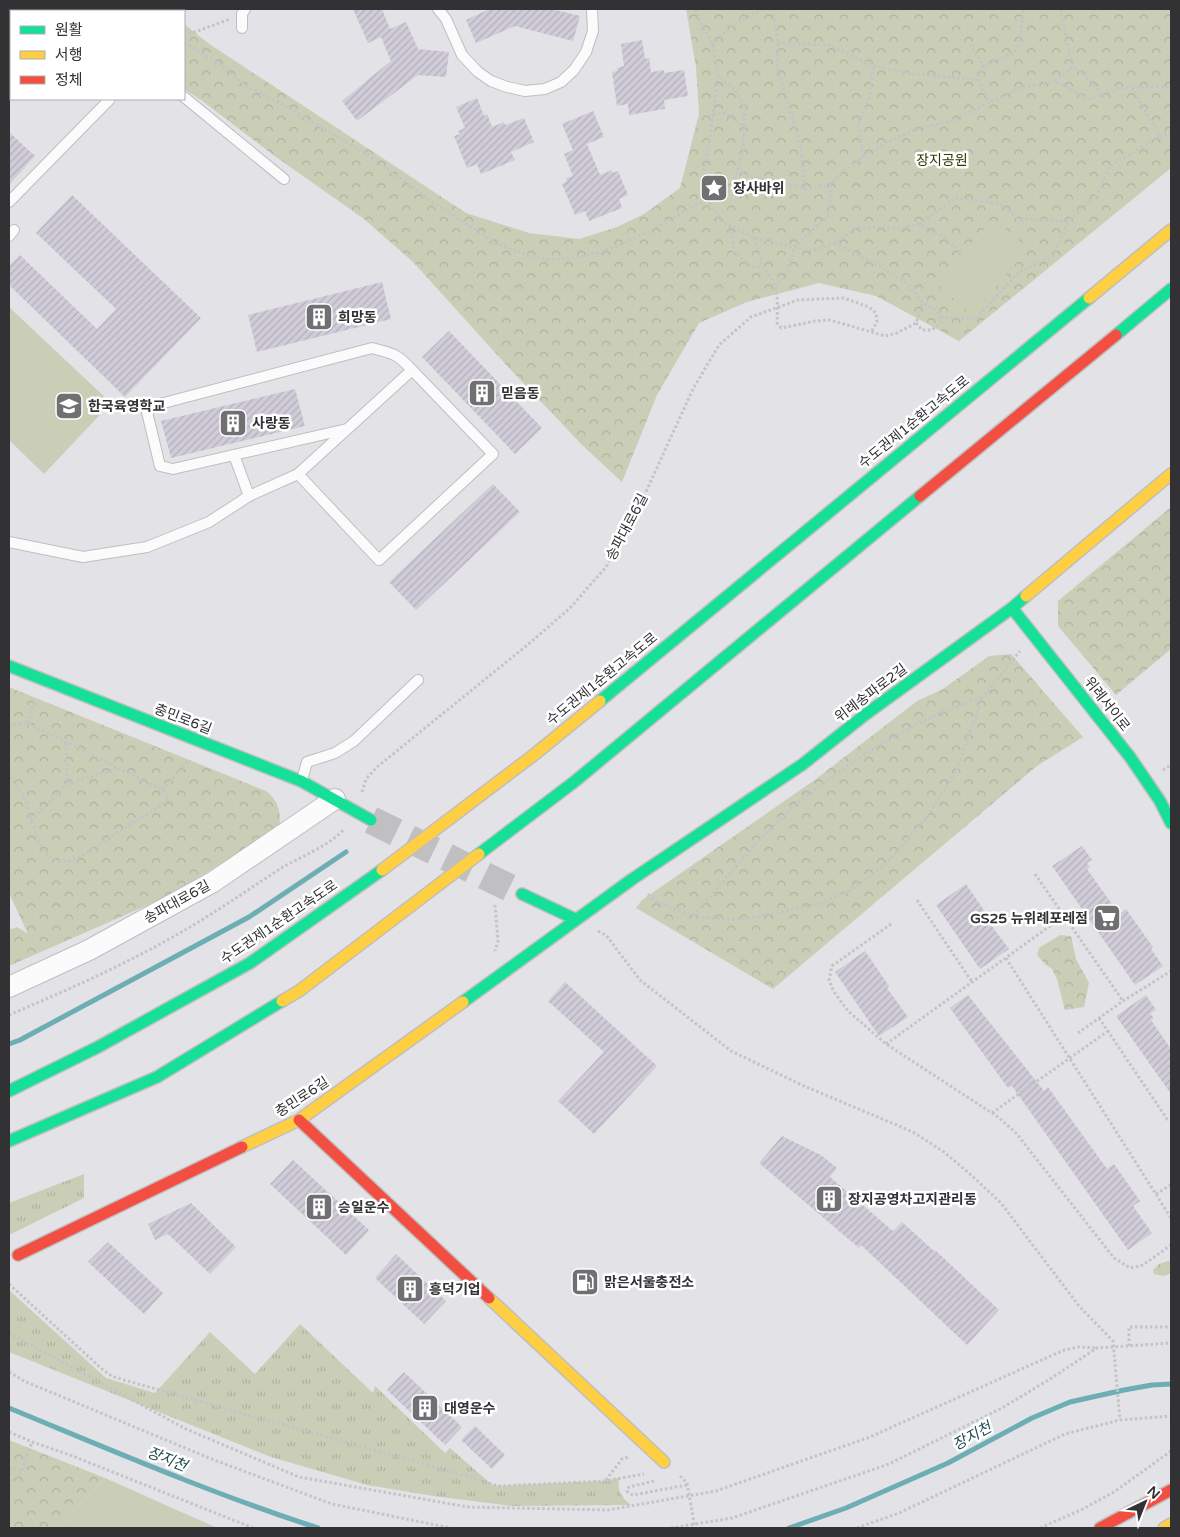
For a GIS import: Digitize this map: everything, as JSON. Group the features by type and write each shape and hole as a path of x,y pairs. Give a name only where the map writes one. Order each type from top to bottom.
{"main road":[{"name":"수도권제1순환고속도로","path":"9,1091 98,1046 250,963 393,862 535,754 1171,230"},
{"path":"9,1141 157,1077 299,991 574,782 1171,289"},
{"name":"위례송파로2길","path":"575,919 803,764 866,714 1012,608 1171,474"},
{"name":"위례서이로","path":"1012,608 1130,757 1160,801 1171,823"},
{"name":"충민로6길","path":"9,666 301,781 371,820"},
{"path":"522,894 575,919"},
{"name":"충민로6길","path":"18,1255 299,1120 575,919"},
{"path":"299,1120 664,1462"},
{"path":"1100,1528 1171,1490"},
{"path":"1164,1528 1171,1524"}],"street":[{"name":"송파대로6길","path":"9,987 89,950 213,882 335,799"}],"lane":[{"path":"438,9 446,19 462,55 478,72 491,81 525,91 545,89 561,82 574,70 586,52 593,31 592,9"},
{"path":"242,28 243,11"},
{"path":"185,98 284,178"},
{"path":"9,202 109,100"},
{"path":"298,474 379,560 493,454 405,362 394,354 372,348 156,405 147,412 160,466 173,469 348,428"},
{"path":"9,542 83,557 148,547 209,522 249,496 298,474 412,370"},
{"path":"234,455 249,496"},
{"path":"301,781 307,762 335,753 354,741 418,680"}],"path":[{"path":"696,9 700,21 713,45 718,76 704,170 707,199 720,220 755,238 811,251 835,243 856,228 900,229 918,224 956,198 998,203 1018,218 1068,222"},
{"path":"713,45 725,31 763,9"},
{"path":"772,9 778,43 777,67 801,147 805,189"},
{"path":"989,102 978,80 983,66 1015,52 1021,33 1023,9"},
{"path":"1062,9 1061,15 1073,67 1086,76 1102,95"},
{"path":"185,36 243,11"},
{"path":"778,43 829,45 874,66 914,74 978,80"},
{"path":"185,44 220,64 243,84 285,106 368,155 433,202 497,244 549,260 581,257 613,248 651,230 707,199 724,194 733,186 743,148 745,107 736,91 718,76"},
{"path":"970,44 983,66"},
{"path":"863,158 858,124 869,98 874,66"},
{"path":"737,170 805,189 831,184 848,168 884,143 914,130 955,120 1023,87 1055,81 1073,67"},
{"path":"1055,81 1090,99 1119,88 1171,86"},
{"path":"1132,88 1160,136"},
{"path":"713,114 725,113 745,128"},
{"path":"941,317 975,319 1019,272 1053,256 1068,222 1097,195 1109,167 1160,136 1171,132"},
{"path":"776,286 786,278 795,246 829,215 831,184"},
{"path":"918,224 943,236 962,254"},
{"path":"730,225 734,252 752,267 762,266"},
{"path":"755,238 762,266 776,286 777,323 780,328 830,320 886,336 897,333 916,323 923,303"},
{"path":"835,243 907,284 923,303 936,310 941,317 941,322 932,330 922,330 916,323"},
{"name":"송파대로6길","path":"357,812 366,779 377,767 570,608 606,567 644,496 693,390 719,345 752,317 798,300 844,298 869,308 876,313 877,322 871,332"},
{"path":"631,880 658,903 693,916 723,919 746,919 822,903 850,890 875,873 894,855 928,816 956,771 982,698 1033,636"},
{"path":"693,916 760,839 794,806 816,789 851,763 900,733 941,712 982,698"},
{"path":"9,725 27,723 163,790 168,799 79,857 67,862 55,860 45,852 31,821 23,795 9,776"},
{"path":"66,742 67,784"},
{"path":"163,790 202,743"},
{"path":"31,821 67,784 119,768"},
{"path":"9,1015 113,968 190,927 284,867 328,842 346,826"},
{"path":"1035,874 1123,1002"},
{"path":"917,900 972,982"},
{"path":"494,956 498,940 495,905"},
{"path":"886,1044 1064,916"},
{"path":"575,919 606,935 640,980 731,1051 804,1086 914,1132 944,1152 970,1174 1001,1203 1079,1306 1112,1341 1120,1420"},
{"path":"891,924 832,966 829,980 834,992 848,1011 886,1044 992,1113 1016,1133 1114,1258 1130,1268 1143,1265 1171,1245"},
{"path":"1006,958 1171,1218"},
{"path":"1078,1033 1171,971"},
{"path":"1099,1018 1167,1119 1171,1120"},
{"path":"992,1113 1108,1031"},
{"path":"1156,1194 1171,1185"},
{"path":"9,1284 103,1370 112,1376 124,1380 498,1486 605,1481 646,1474 644,1466"},
{"path":"1130,1346 1129,1327 1171,1327"},
{"path":"9,1334 186,1429 299,1477 468,1507 608,1510 716,1491 870,1437 1064,1350 1079,1347 1096,1348 1171,1342"},
{"path":"671,1528 732,1518 890,1464 1002,1408 1096,1348"},
{"path":"9,1372 24,1381 214,1460 332,1504 451,1528"},
{"path":"857,1528 899,1513 1064,1434 1120,1420 1171,1416"},
{"path":"9,1432 253,1528"},
{"path":"9,1485 22,1471 32,1442"},
{"path":"1040,1528 1114,1492 1171,1451"},
{"path":"605,1481 622,1459 632,1457"},
{"path":"9,1468 22,1471"},
{"path":"654,1482 629,1487 627,1490 633,1495 687,1484 695,1528"}],"green space":[{"path":"9,9 165,10 10,10 9,33"},
{"name":"장지공원","path":"686,9 1171,9 1171,168 959,341 876,296 819,283 747,302 699,323 657,395 622,482 582,445 413,262 364,219 185,90 185,25 208,43 466,213 529,233 579,239 617,227 644,214 680,188 699,114 696,67"},
{"path":"994,218 1029,249 971,314 936,283"},
{"path":"9,307 111,403 44,474 9,440"},
{"path":"1171,507 1171,649 1116,695 1058,626 1058,601"},
{"path":"1011,654 1083,737 1037,766 773,989 636,908 642,900 816,779 917,701 943,689 989,656"},
{"path":"9,687 266,791 274,798 278,807 279,829 166,897 9,966 9,930 17,927 28,934 9,893"},
{"path":"1060,935 1071,936 1076,959 1089,983 1084,1007 1065,1010 1057,979 1052,969 1037,955 1039,948"},
{"path":"84,1174 84,1198 9,1235 9,1203"},
{"path":"1171,1260 1171,1273 1164,1276 1154,1274 1153,1270 1159,1264"},
{"path":"9,1290 106,1378 155,1393 210,1332 255,1374 300,1324 373,1393 375,1386 445,1453 450,1448 491,1484 498,1486 605,1481 619,1478 621,1493 631,1505 511,1506 433,1496 367,1485 271,1457 9,1352"},
{"path":"9,1440 105,1478 58,1528 9,1528"},
{"path":"105,1478 215,1527 218,1528 58,1528"}],"building":[{"path":"353,9 382,9 390,29 406,22 418,49 449,52 446,77 418,75 357,121 342,101 391,61 381,37 368,43"},
{"path":"489,9 552,9 580,16 573,41 515,26 476,43 466,20"},
{"path":"642,40 645,59 649,58 651,72 664,70 664,73 684,70 688,96 664,100 665,109 629,115 628,104 617,106 612,72 624,66 621,44"},
{"path":"477,98 484,116 487,114 492,127 504,122 505,125 524,118 534,142 511,152 515,160 481,174 477,164 467,168 454,136 460,134 458,131 465,128 456,107"},
{"path":"593,111 604,137 587,144 600,175 612,170 613,173 618,171 628,195 619,199 622,208 589,221 585,211 575,215 562,184 567,181 566,178 573,176 564,154 573,150 562,124"},
{"path":"9,132 35,156 9,185"},
{"path":"72,195 201,318 125,397 9,285 9,266 20,255 97,329 116,309 36,233"},
{"name":"희망동","path":"382,282 391,319 257,352 248,315"},
{"name":"믿음동","path":"449,331 542,428 515,454 422,357"},
{"name":"사랑동","path":"295,389 305,426 171,458 161,421"},
{"path":"493,484 520,512 416,610 389,582"},
{"path":"1082,846 1092,860 1087,863 1090,867 1087,869 1119,914 1126,909 1153,947 1151,949 1163,966 1135,985 1052,866"},
{"path":"966,884 990,919 988,921 1009,949 980,969 936,905"},
{"path":"865,951 889,986 887,988 908,1017 879,1036 835,972"},
{"path":"565,982 657,1066 594,1134 558,1101 604,1052 548,1001"},
{"path":"968,995 1044,1091 1048,1087 1107,1169 1114,1164 1140,1201 1133,1206 1152,1233 1128,1250 1012,1086 1008,1088 950,1008"},
{"path":"1146,995 1156,1010 1150,1014 1154,1018 1151,1020 1171,1049 1171,1094 1116,1016"},
{"path":"782,1136 821,1155 837,1168 830,1177 893,1231 902,1222 999,1310 967,1345 861,1245 859,1248 759,1163"},
{"name":"승일운수","path":"293,1160 369,1230 346,1255 270,1184"},
{"path":"191,1203 236,1247 210,1274 168,1234 155,1240 148,1224"},
{"path":"108,1242 163,1293 144,1314 88,1262"},
{"name":"흥덕기업","path":"396,1254 446,1301 424,1324 375,1278"},
{"name":"대영운수","path":"404,1372 462,1427 445,1445 387,1390"},
{"path":"475,1426 505,1455 492,1469 461,1440"}],"waterway":[{"path":"9,1044 20,1040 249,917 346,852"},
{"name":"장지천","path":"789,1528 846,1508 948,1463 1032,1418 1070,1402 1152,1385 1171,1384"},
{"name":"장지천","path":"9,1408 201,1486 318,1528"}],"tunnel":[{"path":"371,820 522,894"}],"traffic: fast":[{"path":"1116,335 1171,289"},
{"path":"600,701 1089,298"},
{"path":"479,854 574,782 920,496"},
{"path":"463,1002 631,880 803,764 866,714 1026,596"},
{"path":"1012,608 1130,757 1160,801 1171,823"},
{"path":"9,666 301,781 371,820"},
{"path":"9,1091 98,1047 250,963 382,870"},
{"path":"522,894 575,919"},
{"path":"9,1141 157,1077 282,1001"}],"traffic: slow":[{"path":"1089,298 1171,230"},
{"path":"1026,596 1171,474"},
{"path":"382,870 535,754 600,701"},
{"path":"282,1001 299,991 479,854"},
{"path":"242,1147 299,1120 463,1002"},
{"path":"489,1298 664,1462"},
{"path":"1164,1528 1171,1524"}],"traffic: jam":[{"path":"920,496 1116,335"},
{"path":"299,1120 489,1298"},
{"path":"18,1255 242,1147"},
{"path":"1100,1528 1171,1490"}],"place":[{"name":"장사바위","path":"714,188"},
{"name":"희망동","path":"319,317"},
{"name":"믿음동","path":"482,393"},
{"name":"한국육영학교","path":"69,406"},
{"name":"사랑동","path":"233,423"},
{"name":"GS25 뉴위례포레점","path":"1107,918"},
{"name":"장지공영차고지관리동","path":"829,1199"},
{"name":"승일운수","path":"319,1207"},
{"name":"맑은서울충전소","path":"585,1282"},
{"name":"흥덕기업","path":"410,1289"},
{"name":"대영운수","path":"425,1408"}]}
